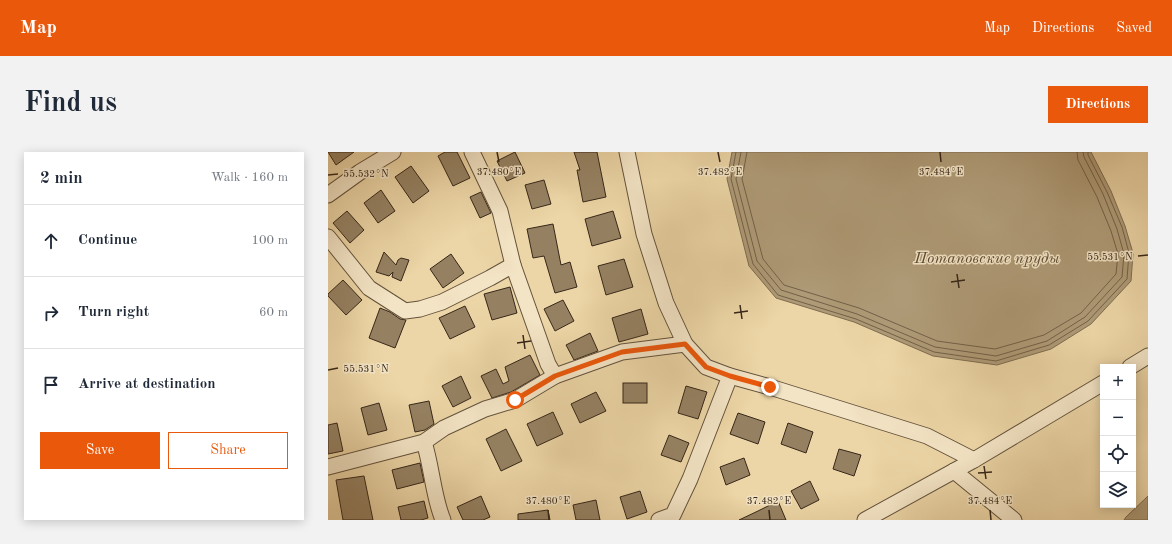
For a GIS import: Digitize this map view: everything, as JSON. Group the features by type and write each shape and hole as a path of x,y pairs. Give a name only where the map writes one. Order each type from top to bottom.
{"street":[{"path":"328,195 360,172 393,152"},
{"path":"472,152 500,211 513,265 548,364 555,376"},
{"path":"627,152 644,234 666,303 685,344 706,367 730,376 927,436 974,460"},
{"path":"328,237 369,288 405,311 420,309 442,302 513,265"},
{"path":"328,467 424,442 444,428 485,409 515,400 555,376 622,352 685,344"},
{"path":"1135,364 1148,356"},
{"path":"659,520 672,515 690,479 730,376"},
{"path":"865,520 974,460 1100,385"},
{"path":"424,442 430,460 438,509 443,520"},
{"path":"954,471 1014,520"}],"water":[{"name":"Потаповские пруды","path":"732,152 1091,152 1111,191 1125,226 1133,253 1131,281 1091,324 1051,349 997,365 933,356 854,322 776,298 749,266 727,179"},
{"path":"1148,496 1148,520 1124,520 1126,517"}],"building":[{"path":"328,152 354,152 336,165"},
{"path":"445,152 457,152 470,178 453,186 438,156"},
{"path":"515,152 525,173 507,181 497,161"},
{"path":"574,152 597,152 606,197 583,202 577,170 580,170"},
{"path":"411,166 429,191 413,203 395,177"},
{"path":"544,180 551,204 532,209 525,185"},
{"path":"381,190 395,211 378,223 364,203"},
{"path":"481,192 491,213 480,218 470,197"},
{"path":"347,211 364,230 350,243 333,223"},
{"path":"613,211 621,238 592,246 585,219"},
{"path":"553,224 561,265 570,262 577,287 555,293 544,256 533,258 527,229"},
{"path":"384,252 396,265 398,260 401,258 409,260 401,281 392,277 393,272 389,276 376,272"},
{"path":"451,254 464,273 443,288 430,269"},
{"path":"624,259 633,287 606,295 598,266"},
{"path":"343,280 362,300 346,315 328,296 328,294"},
{"path":"510,287 517,313 492,320 484,294"},
{"path":"563,300 574,321 555,331 544,309"},
{"path":"465,306 475,327 450,339 439,318"},
{"path":"380,308 390,312 400,319 406,320 395,348 369,338"},
{"path":"641,309 648,334 619,342 612,318"},
{"path":"590,333 598,351 574,360 566,345"},
{"path":"530,355 540,375 511,392 492,398 481,376 496,369 503,384 509,381 505,367"},
{"path":"461,376 471,398 453,407 442,386"},
{"path":"623,383 647,383 647,403 623,403"},
{"path":"686,386 707,392 698,419 678,413"},
{"path":"596,392 606,411 580,423 571,404"},
{"path":"429,401 434,424 425,430 415,432 409,405"},
{"path":"379,403 387,430 368,435 361,408"},
{"path":"553,412 563,434 537,446 527,424"},
{"path":"738,413 765,422 758,444 730,434"},
{"path":"337,423 343,451 328,454 328,425"},
{"path":"788,423 813,432 806,453 781,444"},
{"path":"506,429 522,461 501,471 486,439"},
{"path":"669,435 689,443 681,462 661,455"},
{"path":"839,449 861,455 854,476 833,469"},
{"path":"744,458 750,475 726,485 720,467"},
{"path":"420,463 424,482 397,489 392,470"},
{"path":"364,476 373,520 343,520 336,480"},
{"path":"810,481 819,500 801,509 791,491"},
{"path":"640,491 647,512 627,519 620,497"},
{"path":"481,496 490,517 483,520 463,520 457,507"},
{"path":"596,500 600,520 576,520 573,505"},
{"path":"424,501 428,518 421,520 401,520 398,507"},
{"path":"778,501 786,520 739,520 758,511"},
{"path":"548,510 550,520 518,520 518,514"}],"route":[{"path":"515,400 555,376 622,352 685,344 706,367 730,376 770,387"}]}
